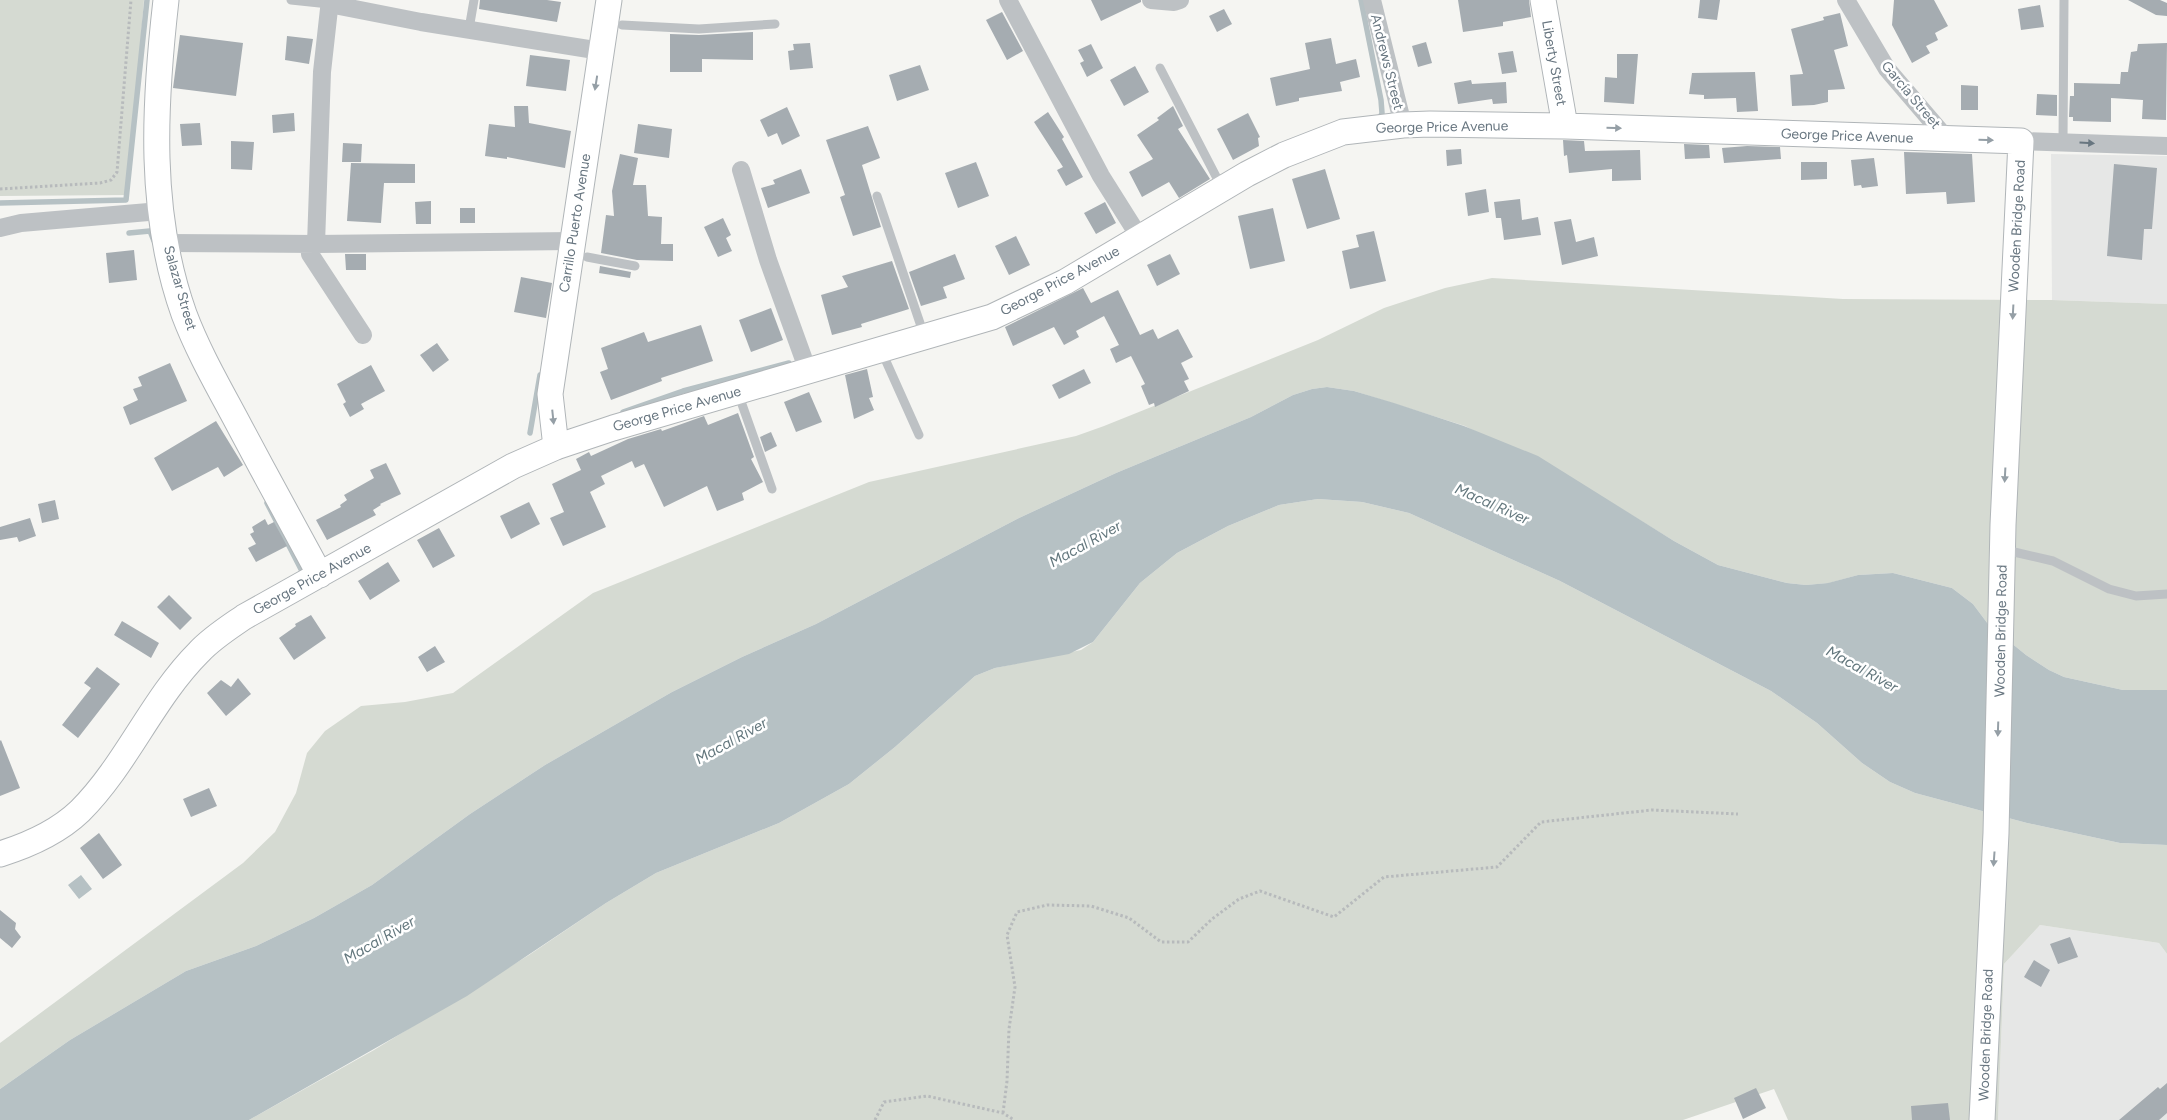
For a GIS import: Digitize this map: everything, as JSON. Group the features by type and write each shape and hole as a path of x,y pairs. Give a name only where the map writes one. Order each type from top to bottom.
{"main road":[{"name":"Salazar Street","path":"166,0 157,100 156,158 160,211 166,244 184,314 201,354 320,575"},
{"name":"Carrillo Puerto Avenue","path":"579,249 601,51 609,0"},
{"name":"Carrillo Puerto Avenue","path":"564,444 550,394 626,0"},
{"name":"Liberty Street","path":"1544,0 1565,126"},
{"name":"George Price Avenue","path":"0,854 40,839 79,811 96,792 182,671 220,632 513,466 564,444 992,317 1065,282 1222,189 1284,155 1318,140 1343,132 1403,125 1565,126 2021,141"},
{"name":"Wooden Bridge Road","path":"1982,1120 1996,833 2003,552 2021,141"}],"street":[{"path":"1008,0 1101,176 1140,238"},
{"path":"1151,0 1180,0"},
{"name":"Andrews Street","path":"1372,0 1403,125"},
{"name":"García Street","path":"1846,0 1887,69 1947,139"},
{"path":"363,335 310,254 313,244 322,72 329,2 469,29 601,51"},
{"name":"George Price Avenue","path":"2021,141 2167,146"},
{"path":"741,170 768,260 808,371"},
{"path":"0,228 21,223 160,211"},
{"path":"166,244 313,244 579,249"}],"lane":[{"path":"291,0 329,2"},
{"path":"469,29 474,0"},
{"path":"2062,142 2064,0"},
{"path":"622,25 699,29 776,24"},
{"path":"1160,68 1222,189"},
{"path":"877,196 925,337"},
{"path":"579,249 634,266"},
{"path":"880,350 919,435"},
{"path":"737,392 772,490"},
{"path":"2003,552 2014,552 2053,561 2109,589 2136,596 2167,594"}],"path":[{"path":"0,189 100,184 111,180 116,172 131,0"},
{"path":"1003,1113 1007,1081 1008,1029 1015,987 1007,935 1017,912 1047,905 1091,906 1129,918 1161,942 1188,942 1212,919 1239,898 1260,891 1334,917 1384,877 1497,868 1540,822 1652,810 1738,814"},
{"path":"875,1120 884,1102 927,1096 1003,1113 1014,1120"}],"shaded area":[{"path":"0,0 144,0 128,195 0,196"},
{"path":"2051,154 2167,156 2167,304 2052,300"},
{"path":"1492,278 1843,299 2052,300 2167,304 2167,690 2123,690 2064,677 2049,670 2026,655 1988,624 1973,604 1952,588 1893,573 1858,575 1829,583 1806,585 1787,583 1718,565 1674,541 1607,500 1465,426 1354,391 1327,387 1312,389 1293,395 1251,417 1116,473 1019,518 816,624 742,657 672,692 545,765 470,814 372,885 314,918 256,946 186,971 70,1040 0,1089 0,1043 243,863 275,832 296,793 307,753 325,731 361,706 405,702 453,693 593,593 869,482 1076,436 1318,340 1384,308 1445,288"},
{"path":"1318,499 1362,502 1409,513 1560,581 1771,691 1817,723 1862,763 1890,782 1915,793 2027,823 2120,843 2167,845 2167,954 2159,943 2040,925 2004,964 1998,1120 1788,1120 1774,1089 1683,1120 249,1120 374,1050 529,955 606,903 656,873 779,823 849,784 895,747 975,676 995,668 1081,650 1093,642 1140,583 1177,553 1228,526 1279,505"},
{"path":"2040,925 2159,943 2167,954 2167,1120 1998,1120 2004,964"}],"water":[{"name":"Macal River","path":"1327,387 1354,391 1394,403 1464,426 1538,456 1674,541 1718,565 1787,583 1806,585 1828,583 1858,575 1893,573 1952,588 1973,604 1988,624 2026,655 2049,670 2064,677 2123,690 2167,690 2167,845 2120,843 2027,823 1915,793 1890,782 1862,763 1817,723 1771,691 1560,581 1409,513 1362,502 1318,499 1279,505 1228,526 1177,553 1140,583 1093,642 1069,654 995,668 975,676 895,747 849,784 779,823 656,873 606,903 467,996 249,1120 0,1120 0,1089 70,1040 186,971 256,946 314,918 372,885 470,814 545,765 672,692 742,657 816,624 1019,518 1116,473 1251,417 1293,395"},
{"path":"81,875 92,889 79,899 68,885"}],"building":[{"path":"480,0 547,0 561,2 557,22 479,9"},
{"path":"1091,0 1141,0 1141,2 1101,21"},
{"path":"1458,0 1529,0 1531,17 1503,22 1503,26 1463,32"},
{"path":"1700,0 1720,0 1717,20 1698,18"},
{"path":"1894,0 1934,0 1948,26 1935,33 1938,40 1926,46 1930,53 1912,63 1892,25"},
{"path":"2128,0 2160,0 2167,3 2167,16 2156,15"},
{"path":"2040,5 2044,27 2021,30 2018,9"},
{"path":"1224,9 1232,24 1217,32 1209,16"},
{"path":"1002,12 1023,51 1007,60 986,20"},
{"path":"1840,13 1848,46 1834,50 1845,89 1828,90 1828,102 1792,106 1790,75 1803,74 1791,29 1824,20 1823,17"},
{"path":"753,32 753,60 702,59 702,72 670,72 670,34 699,35"},
{"path":"180,35 243,43 236,96 173,88"},
{"path":"287,36 313,39 309,64 285,60"},
{"path":"1331,38 1336,64 1356,59 1360,77 1340,82 1342,91 1299,98 1299,101 1276,106 1270,78 1310,69 1305,43"},
{"path":"1426,42 1432,63 1418,67 1412,46"},
{"path":"810,43 813,68 790,70 788,51 794,50 793,44"},
{"path":"2167,43 2166,120 2142,119 2143,100 2111,98 2111,122 2073,121 2073,117 2069,117 2070,96 2074,96 2074,83 2120,84 2121,72 2128,72 2131,52 2137,51 2138,44"},
{"path":"1091,44 1103,68 1087,77 1080,63 1084,61 1078,50"},
{"path":"1513,51 1517,72 1502,74 1498,53"},
{"path":"1617,54 1638,54 1634,104 1604,102 1605,77 1617,78"},
{"path":"530,55 570,60 566,91 526,86"},
{"path":"920,65 929,90 897,101 889,75"},
{"path":"1135,66 1149,92 1124,106 1110,80"},
{"path":"1755,72 1758,111 1737,112 1736,98 1704,99 1704,95 1689,94 1692,73"},
{"path":"1471,80 1472,84 1506,82 1507,103 1493,104 1492,99 1458,104 1454,83"},
{"path":"1961,85 1978,86 1978,110 1961,110"},
{"path":"2037,94 2057,95 2057,116 2036,115"},
{"path":"514,106 528,106 529,123 571,131 565,168 507,157 507,159 485,156 489,124 515,127"},
{"path":"1173,106 1183,126 1178,129 1210,179 1179,198 1169,182 1142,197 1129,172 1153,159 1137,135 1159,120 1157,118"},
{"path":"787,107 800,136 782,145 777,133 768,137 760,120"},
{"path":"1048,112 1064,137 1062,139 1083,177 1066,186 1057,170 1063,167 1034,122"},
{"path":"294,113 295,131 273,133 272,115"},
{"path":"1248,113 1260,137 1258,138 1259,146 1233,160 1217,129"},
{"path":"200,123 202,145 182,146 180,124"},
{"path":"638,124 672,129 669,158 634,153"},
{"path":"868,126 880,158 862,165 881,227 853,236 840,197 845,195 826,140"},
{"path":"1563,140 1584,141 1585,151 1640,150 1641,180 1612,181 1612,169 1569,173 1567,155 1564,156"},
{"path":"231,141 254,142 252,170 231,169"},
{"path":"343,143 362,144 361,162 342,162"},
{"path":"1684,144 1709,145 1710,158 1685,159"},
{"path":"1747,146 1780,147 1781,159 1724,163 1722,148"},
{"path":"1461,149 1462,164 1447,166 1446,150"},
{"path":"1904,152 1972,154 1975,202 1947,204 1946,192 1906,194"},
{"path":"620,154 638,158 633,185 646,185 648,216 662,217 661,244 673,244 673,261 637,260 601,253 606,215 614,216 612,191"},
{"path":"1874,158 1878,186 1862,188 1861,185 1854,186 1851,160"},
{"path":"976,162 989,196 958,208 945,173"},
{"path":"1801,162 1827,162 1827,179 1801,180"},
{"path":"351,163 415,164 415,183 384,183 381,223 347,221"},
{"path":"2114,164 2157,168 2152,229 2144,229 2142,260 2107,256"},
{"path":"801,169 810,193 768,208 761,188 775,184 773,180"},
{"path":"1325,169 1340,219 1307,229 1292,179"},
{"path":"1486,189 1489,212 1468,216 1465,193"},
{"path":"1520,199 1522,220 1538,217 1541,235 1504,240 1501,218 1496,218 1494,202"},
{"path":"431,201 431,224 416,224 415,202"},
{"path":"1105,202 1116,223 1096,234 1084,213"},
{"path":"460,208 475,208 475,223 460,223"},
{"path":"1273,208 1285,261 1250,269 1238,216"},
{"path":"723,218 731,235 726,238 732,251 718,257 704,227"},
{"path":"1571,219 1576,242 1594,237 1598,256 1562,265 1554,222"},
{"path":"1374,231 1386,281 1350,289 1342,251 1359,247 1356,235"},
{"path":"1016,236 1030,265 1009,275 995,246"},
{"path":"134,250 137,280 109,283 106,253"},
{"path":"345,254 366,254 366,270 346,270"},
{"path":"955,254 965,279 943,287 947,298 921,306 909,272"},
{"path":"1170,254 1180,274 1157,286 1147,265"},
{"path":"892,261 909,309 861,324 862,327 832,335 821,295 848,287 842,276"},
{"path":"600,266 631,272 630,278 599,273"},
{"path":"521,277 552,283 546,318 514,312"},
{"path":"1083,288 1091,303 1118,290 1140,335 1153,329 1158,339 1178,329 1193,357 1181,363 1189,379 1184,381 1189,391 1155,407 1154,403 1149,405 1141,386 1145,384 1131,356 1116,363 1110,349 1119,345 1104,316 1076,331 1079,337 1064,345 1054,327 1013,346 1005,327"},
{"path":"771,308 783,340 751,352 739,320"},
{"path":"701,325 713,361 661,378 662,381 611,400 600,372 608,369 601,348 644,332 648,342"},
{"path":"437,343 449,360 433,372 420,355"},
{"path":"170,363 187,401 130,425 123,407 138,400 133,389 142,386 138,377"},
{"path":"371,365 385,391 361,404 364,409 350,417 343,404 346,402 337,384"},
{"path":"867,369 873,397 869,398 874,410 854,419 845,375"},
{"path":"1084,369 1091,383 1059,399 1052,385"},
{"path":"809,392 822,422 796,432 784,402"},
{"path":"738,413 754,457 751,459 763,482 742,493 744,500 717,511 707,486 664,507 644,464 635,468 632,461 601,476 605,484 590,492 606,527 563,546 550,518 564,512 552,484 581,470 576,459 589,452 591,456 628,439 661,429 662,431 704,416 708,425"},
{"path":"216,421 243,465 224,477 218,467 172,491 154,458"},
{"path":"771,432 777,446 765,452 760,437"},
{"path":"386,463 401,494 380,504 373,510 376,515 327,540 316,520 341,507 340,505 347,500 344,495 374,478 370,470"},
{"path":"55,500 59,519 42,523 38,504"},
{"path":"529,502 540,524 511,539 500,516"},
{"path":"30,518 36,536 19,542 17,537 0,540 0,527"},
{"path":"265,519 268,525 274,522 287,546 256,562 248,548 256,544 250,534 254,532 252,527"},
{"path":"439,528 455,556 433,568 417,540"},
{"path":"388,562 400,581 370,600 358,581"},
{"path":"169,595 192,618 180,630 157,607"},
{"path":"311,615 326,638 294,660 279,638 296,626 295,624"},
{"path":"122,621 159,643 151,658 114,635"},
{"path":"435,646 445,662 427,672 418,657"},
{"path":"97,667 120,684 78,738 62,725 91,688 84,683"},
{"path":"238,678 251,694 226,716 207,693 221,680 231,687"},
{"path":"0,741 20,788 0,796"},
{"path":"209,788 217,806 191,817 183,799"},
{"path":"99,833 122,865 103,879 80,848"},
{"path":"0,910 16,923 15,929 21,937 12,948 0,938"},
{"path":"2070,937 2078,957 2058,964 2050,944"},
{"path":"2034,960 2050,970 2041,987 2024,977"},
{"path":"2167,1083 2167,1113 2159,1120 2119,1120 2158,1087 2160,1089"},
{"path":"1756,1088 1766,1108 1743,1119 1734,1098"},
{"path":"1948,1103 1950,1120 1912,1120 1911,1106"}],"waterway":[{"path":"0,203 126,200 147,0"},
{"path":"1361,0 1381,100 1382,113 1379,121"},
{"path":"129,233 150,231 154,241"},
{"path":"623,412 683,391 789,363"},
{"path":"530,433 540,375"},
{"path":"267,503 304,575"}]}
